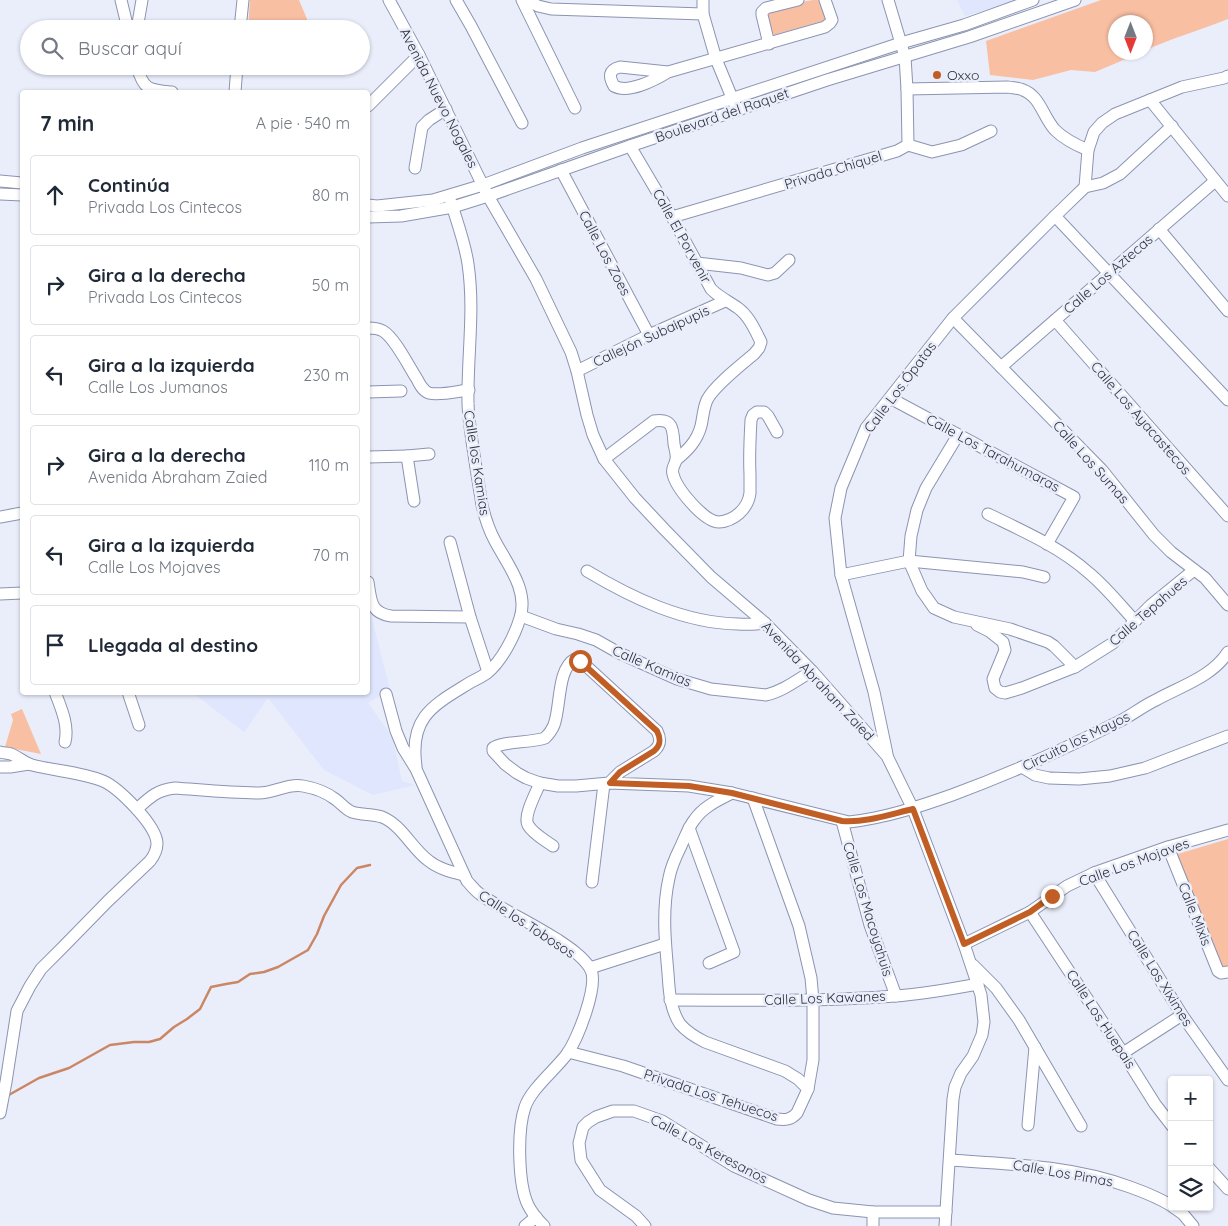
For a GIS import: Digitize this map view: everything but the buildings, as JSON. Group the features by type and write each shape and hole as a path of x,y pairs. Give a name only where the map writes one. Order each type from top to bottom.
{"street":[{"path":"121,0 126,20"},
{"path":"139,20 142,0"},
{"path":"241,20 243,0"},
{"name":"Avenida Nuevo Nogales","path":"389,0 419,55 486,191"},
{"path":"456,0 522,123"},
{"path":"522,0 575,108"},
{"path":"527,0 538,6 551,9 703,14"},
{"path":"703,0 703,14 716,59 735,105"},
{"path":"769,44 762,12 766,8 798,0"},
{"path":"668,72 769,44 828,25 832,20 825,0"},
{"path":"888,0 902,43 904,57 908,89 908,145 932,152 962,145 991,131"},
{"name":"Boulevard del Raquet","path":"370,206 433,200 450,195 486,191 560,170 630,146 902,43 964,25 1033,0"},
{"name":"Boulevard del Raquet","path":"370,217 401,216 453,207 582,148 904,57 1075,0"},
{"path":"964,25 969,36"},
{"path":"370,104 419,55"},
{"path":"140,75 146,88 153,90"},
{"path":"235,90 236,75"},
{"path":"1085,187 1088,150 1094,132 1102,123 1115,114 1182,87 1227,79"},
{"path":"908,89 1008,88 1023,90 1033,96 1048,122 1055,130 1065,139 1088,150"},
{"path":"1150,100 1228,196"},
{"path":"415,168 422,127 446,109"},
{"name":"Calle Los Ópatas","path":"887,756 874,692 841,575 835,518 841,488 866,428 953,318 1055,216 1085,187 1102,183 1120,174 1172,126"},
{"name":"Privada Chiquel","path":"672,217 897,151 908,145"},
{"name":"Calle El Porvenir","path":"630,146 672,217 711,289 743,312 761,342 754,354 710,395 695,442 676,460"},
{"name":"Calle Los Zoes","path":"560,170 649,335"},
{"name":"Calle Los Aztecas","path":"1001,367 1215,180"},
{"path":"0,181 20,183"},
{"name":"Avenida Abraham Zaied","path":"486,191 536,279 571,352 591,428 604,459 635,498 711,577 765,624 812,671 887,756 913,809 964,944 978,984 983,1007 984,1022 978,1046 955,1086 946,1226"},
{"path":"0,194 20,195"},
{"name":"Calle los Kamias","path":"416,769 415,738 423,718 432,708 488,672 502,656 521,616 521,592 494,538 482,506 471,438 468,405 471,300 468,264 450,195"},
{"path":"1055,216 1228,400"},
{"path":"1159,229 1228,311"},
{"path":"697,263 741,268 768,275 775,273 789,260"},
{"name":"Callejón Subaipupis","path":"577,371 725,300"},
{"name":"Calle Los Sumas","path":"953,318 1102,470 1170,552 1205,578 1228,605"},
{"name":"Calle Los Ayacastecos","path":"1055,320 1228,516"},
{"path":"370,328 381,330 387,334 423,389 428,393 435,394 468,390"},
{"path":"370,392 401,391"},
{"name":"Calle Los Tarahumaras","path":"890,398 1074,497 1047,544"},
{"path":"604,459 654,420 666,421 671,426 673,432 676,460 672,469 673,475 689,502 705,517 714,522 724,522 735,517 745,508 750,495 749,460 751,420 753,415 758,412 764,412 777,432"},
{"path":"909,561 917,510 926,488 958,435"},
{"path":"370,457 429,454"},
{"path":"407,456 414,501"},
{"path":"0,517 20,513"},
{"path":"988,514 1047,544 1089,572 1135,621"},
{"path":"450,542 470,617 488,672"},
{"path":"841,575 909,561 1023,572 1044,578"},
{"name":"Calle Tepahues","path":"909,561 926,598 934,608 954,617 1010,629 1048,642 1075,667"},
{"name":"Calle Tepahues","path":"964,619 989,631 1003,642 1005,650 993,679 995,688 1005,693 1075,667 1113,643 1162,595 1194,570"},
{"path":"588,571 604,581 657,606 690,617 713,622 765,624"},
{"path":"0,594 20,593"},
{"path":"370,594 374,608 378,612 391,616 470,617"},
{"name":"Calle Kamias","path":"521,616 556,629 596,640 619,653 677,679 711,689 766,694 774,693 812,671"},
{"name":"Circuito los Mayos","path":"607,783 620,772 654,751 658,747 660,736 657,731 577,659 571,662 564,675 554,726 545,738 494,746 494,754 526,778 558,786 607,783 689,786 732,793 849,822 913,809 1022,767 1121,720 1206,674 1228,652"},
{"path":"386,694 403,748 416,769"},
{"path":"57,695 66,725 65,742"},
{"path":"129,695 139,725"},
{"path":"1022,767 1035,775 1049,778 1079,779 1110,776 1145,768 1228,736"},
{"path":"0,1113 18,1011 30,986 41,969 150,861 157,845 153,832 145,818 114,787 103,781 85,776 29,764 6,753"},
{"path":"5,767 29,764"},
{"name":"Calle los Tobosos","path":"416,769 467,881 478,893 490,901 573,950 590,968"},
{"path":"540,783 526,818 527,823 529,827 553,846"},
{"path":"592,882 607,783"},
{"path":"137,809 151,796 165,789 258,793 298,785 306,786 326,792 352,812 383,818 400,830 418,852 429,861 441,868 464,875"},
{"path":"732,793 704,809 694,819 669,876 664,919 670,1000 681,1025 695,1037 785,1071 798,1079 808,1089"},
{"name":"Privada Los Tehuecos","path":"568,1052 623,1066 777,1119 789,1119 794,1116 808,1089 813,1060 811,978 798,926 753,798"},
{"name":"Calle Los Macoyahuis","path":"842,821 870,924 896,996"},
{"path":"689,828 734,952 709,962"},
{"name":"Calle Los Mojaves","path":"964,944 1030,912 1068,886 1094,874 1168,847 1228,830"},
{"name":"Calle Mixis","path":"1168,847 1218,970 1221,973 1228,972"},
{"name":"Calle Los Xiximes","path":"1094,874 1182,1015 1228,1080"},
{"name":"Calle Los Huepais","path":"1030,912 1168,1121"},
{"path":"525,1226 540,1222 526,1200 521,1178 520,1130 525,1106 532,1094 568,1052 587,1009 593,976 590,968 665,944"},
{"path":"970,962 996,988 1019,1020 1081,1126"},
{"name":"Calle Los Kawanes","path":"670,1000 813,1000 896,996 978,984"},
{"path":"1123,1053 1182,1015"},
{"path":"1028,1124 1035,1047"},
{"name":"Calle Los Keresanos","path":"645,1226 636,1216 600,1190 583,1164 579,1143 583,1127 596,1117 614,1111 634,1111 662,1121 734,1166 809,1200 832,1208 873,1212 946,1212"},
{"name":"Calle Los Pimas","path":"950,1160 1052,1168 1092,1176 1145,1192 1168,1205"},
{"path":"1213,1172 1228,1189"},
{"name":"Calle Los Pimas","path":"1178,1211 1193,1226"},
{"path":"873,1212 873,1226"}],"shaded area":[{"path":"250,0 299,0 307,19 307,20 249,20"},
{"path":"821,0 826,20 774,35 765,17 772,7"},
{"path":"957,0 1021,0 965,16"},
{"path":"1101,0 1228,0 1228,19 1153,47 1153,15 1108,15 1108,60 1123,60 1095,72 1071,70 1033,80 990,75 986,41"},
{"path":"370,611 390,690 368,703 393,741 402,781 415,785 373,795 324,770 268,698 244,732 196,695 370,695"},
{"path":"22,709 41,754 5,747 13,720 11,714"},
{"path":"1228,839 1228,967 1221,968 1174,855"}],"waterway":[{"path":"7,1096 39,1078 69,1068 110,1045 149,1042 160,1039 200,1009 211,987 238,982 250,974 278,967 308,950 341,885 357,868 370,865"}],"place":[{"name":"Oxxo","path":"937,75"}],"route":[{"path":"580,661 657,731 660,736 658,747 654,751 620,772 610,783 689,786 732,793 849,822 913,809 964,944 1030,912 1052,896"}]}
